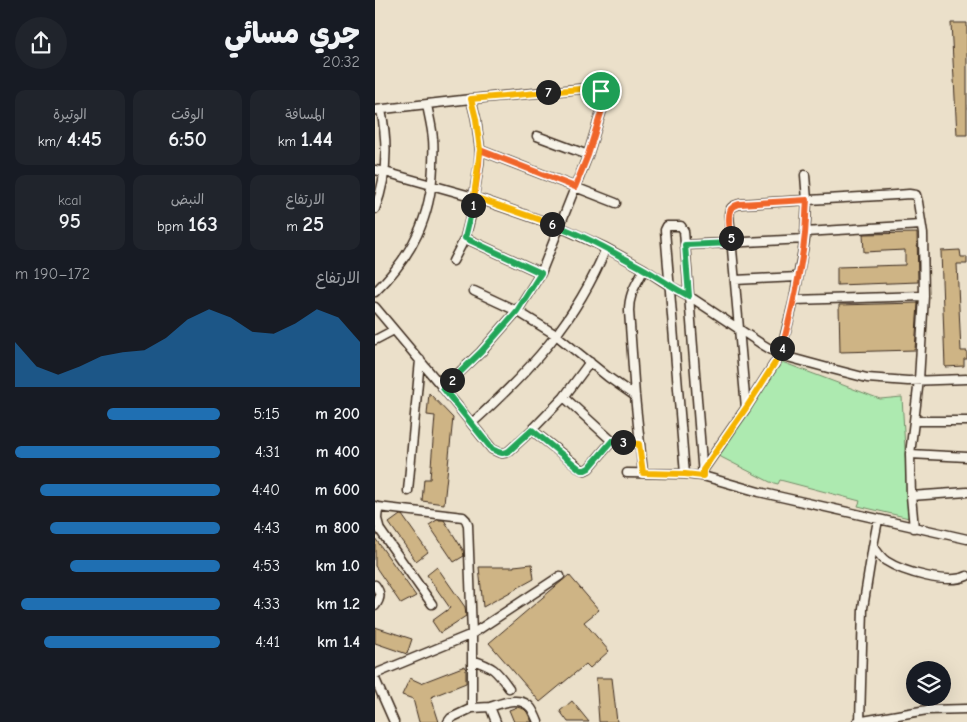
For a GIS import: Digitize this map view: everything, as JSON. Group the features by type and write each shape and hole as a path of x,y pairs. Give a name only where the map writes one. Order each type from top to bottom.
{"street":[{"path":"375,209 380,198 385,172 385,126 378,110 591,88 601,91 604,96 604,103 588,155 541,273 517,311 481,352 443,388"},
{"path":"453,261 465,238 474,197 480,150 471,99"},
{"path":"375,292 410,250 425,217 432,185 433,140 427,105"},
{"path":"537,136 588,155"},
{"path":"480,150 616,203"},
{"path":"375,170 474,197 560,227 606,248 689,296 780,355 867,378 894,380 967,379"},
{"path":"703,473 780,355 794,300 805,235 807,200 805,175"},
{"path":"746,408 730,209 740,204 913,194 916,196 923,234 924,296 919,380 910,454 914,528"},
{"path":"685,245 732,243 921,225"},
{"path":"685,474 665,228 667,226 681,226 684,231 703,473"},
{"path":"465,238 541,273"},
{"path":"472,423 535,362 556,335 577,306 597,270 606,248"},
{"path":"643,473 635,396 629,300 632,290 644,269"},
{"path":"735,280 798,277"},
{"path":"475,291 517,311 556,335 635,396"},
{"path":"794,300 924,296"},
{"path":"375,307 492,449 498,453 509,451 532,430 563,397 590,362"},
{"path":"375,340 394,330"},
{"path":"408,491 420,360"},
{"path":"563,397 612,441 639,444"},
{"path":"914,421 967,421"},
{"path":"532,430 581,470 589,468 612,441"},
{"path":"910,454 967,457"},
{"path":"627,473 703,473 759,492 967,539"},
{"path":"911,496 967,492"},
{"path":"432,604 380,530 376,507 457,516 463,517 466,520 473,634 472,708"},
{"path":"879,520 863,608 859,722 927,710 967,709"},
{"path":"873,546 884,560 933,578 951,580 967,576"},
{"path":"375,674 473,634 560,576"},
{"path":"375,585 379,591 380,598 375,606"},
{"path":"472,660 487,665 496,671 509,688"},
{"path":"375,679 394,722"},
{"path":"448,722 451,718 472,708 490,707 518,701 527,704 532,709 538,722"},
{"path":"490,707 496,722"}],"green space":[{"path":"782,362 880,399 902,397 909,518 858,506 860,501 780,480 778,484 770,482 719,456"}],"building":[{"path":"951,23 967,23 967,135 957,135"},
{"path":"917,233 918,282 837,285 837,267 905,265 905,250 864,252 863,234"},
{"path":"960,250 961,257 967,257 967,264 957,264 961,351 967,351 967,359 964,359 964,366 945,367 941,251"},
{"path":"918,303 915,350 840,352 839,305"},
{"path":"429,393 453,418 444,504 422,501 424,479 430,479 435,416 427,415"},
{"path":"402,515 428,552 416,561 389,523"},
{"path":"437,520 444,520 463,550 464,556 454,562 429,525"},
{"path":"375,538 416,596 401,604 375,566"},
{"path":"532,564 534,579 483,607 479,567 514,567"},
{"path":"437,567 465,607 466,616 440,633 432,621 450,608 427,575"},
{"path":"569,575 599,610 584,622 609,651 590,668 586,664 540,702 489,643"},
{"path":"375,627 412,639 407,654 375,643"},
{"path":"465,666 466,683 431,697 439,722 419,722 413,699 402,695 410,678 421,683"},
{"path":"596,678 612,678 617,722 599,722"},
{"path":"572,701 589,722 568,722 560,711"},
{"path":"517,707 527,712 532,722 514,722 509,710"}],"route":[{"path":"601,91 591,88 471,99 480,150 474,197 560,227 606,248 689,296 685,245 732,243 729,215 730,209 733,206 807,200 802,257 794,300 780,355 703,470 703,476 643,473 639,444 612,441 589,468 581,470 532,430 509,451 498,453 492,449 443,388 481,352 517,311 541,273 465,238 471,216 480,150 575,187 588,155 604,103 604,96 601,91"}]}
